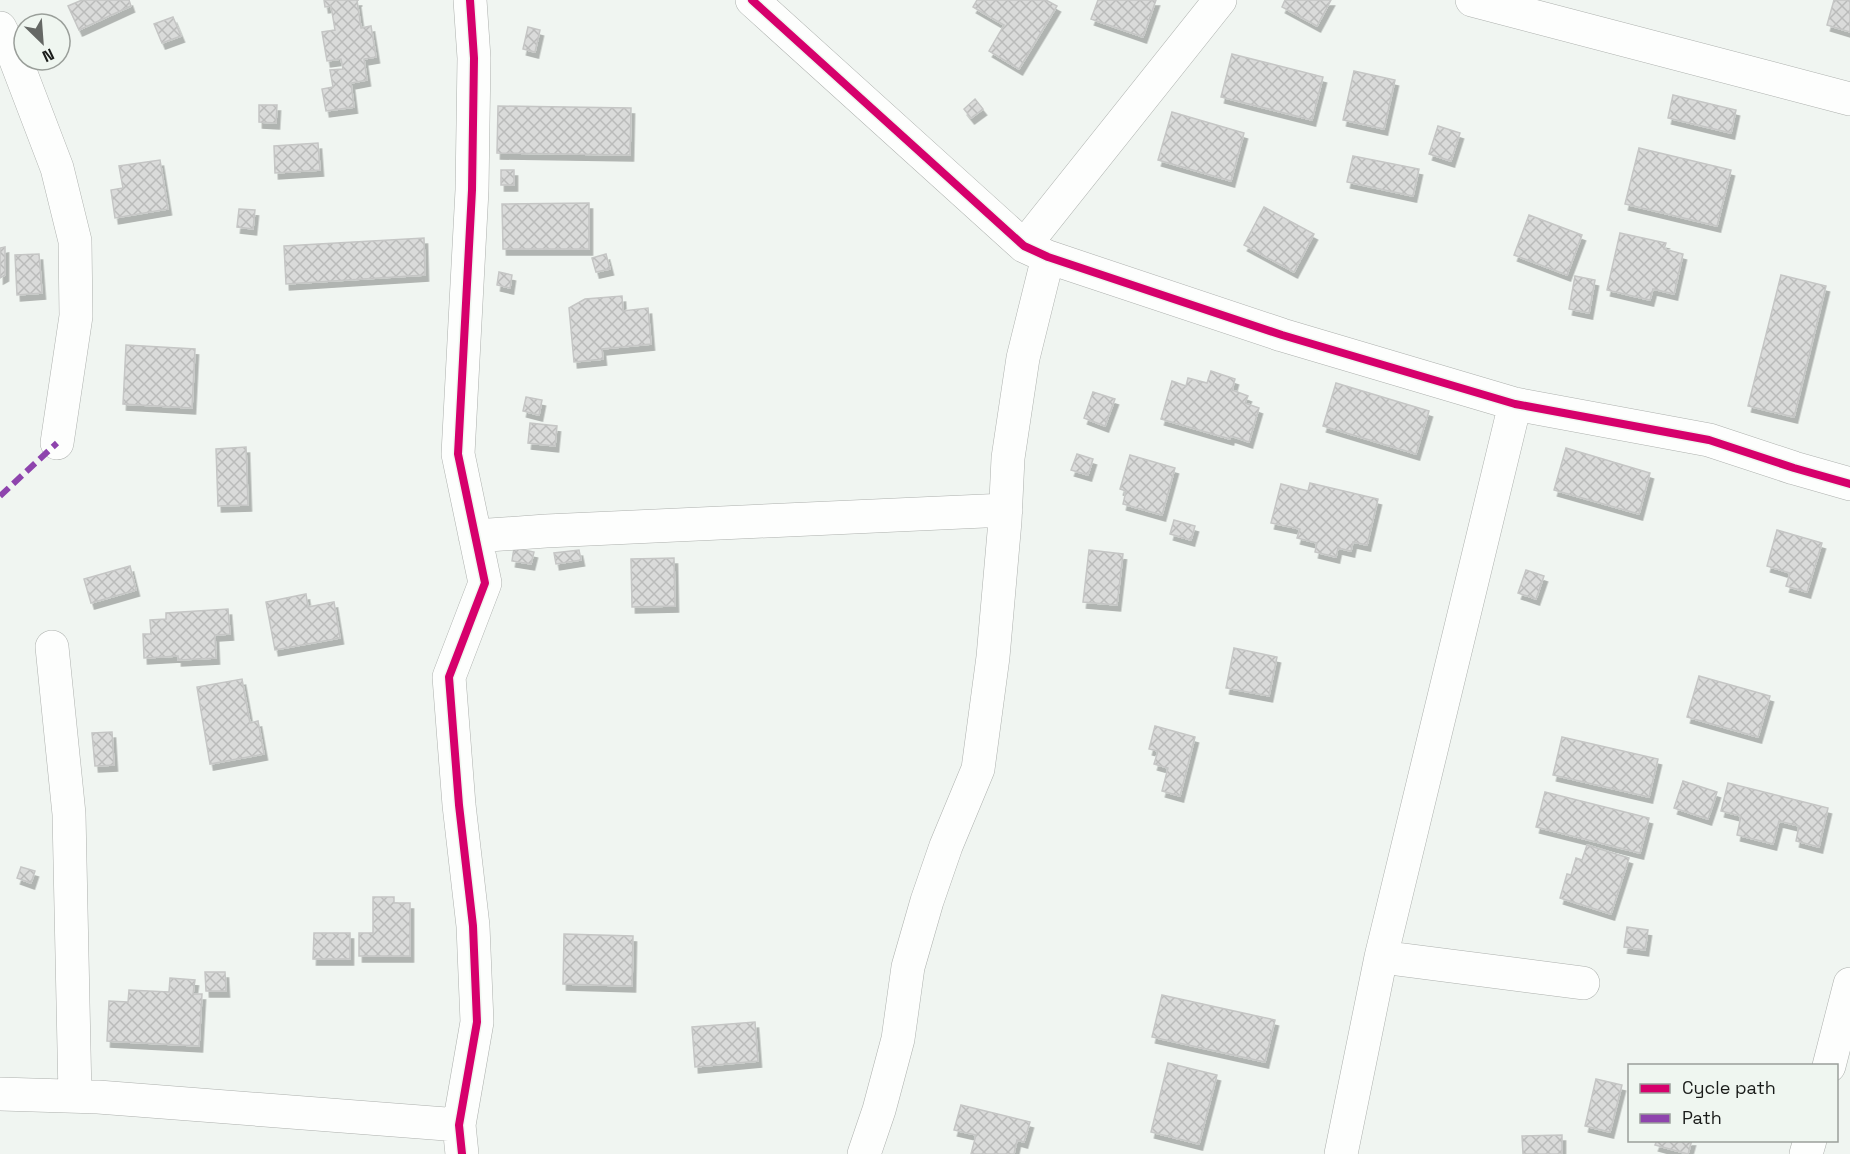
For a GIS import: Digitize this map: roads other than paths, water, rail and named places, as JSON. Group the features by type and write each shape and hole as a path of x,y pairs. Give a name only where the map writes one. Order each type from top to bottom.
{"street":[{"path":"0,1094 75,1096 313,1113 384,1120 461,1139 477,1022 473,926 459,805 449,676 485,584 458,454 472,190 474,58 470,0"},
{"path":"752,0 1036,251 1282,335 1515,404 1709,440 1850,484"},
{"path":"864,1154 898,1040 908,967 927,901 946,846 978,769 993,657 1006,510 1008,458 1036,251 1220,0"},
{"path":"1472,0 1850,99"},
{"path":"0,27 15,58 57,168 75,241 76,316 57,443"},
{"path":"1341,1154 1381,957 1515,404"},
{"path":"475,536 1006,510"},
{"path":"52,647 69,814 75,1096"},
{"path":"1381,957 1583,983"},
{"path":"1829,1064 1850,984"}]}
